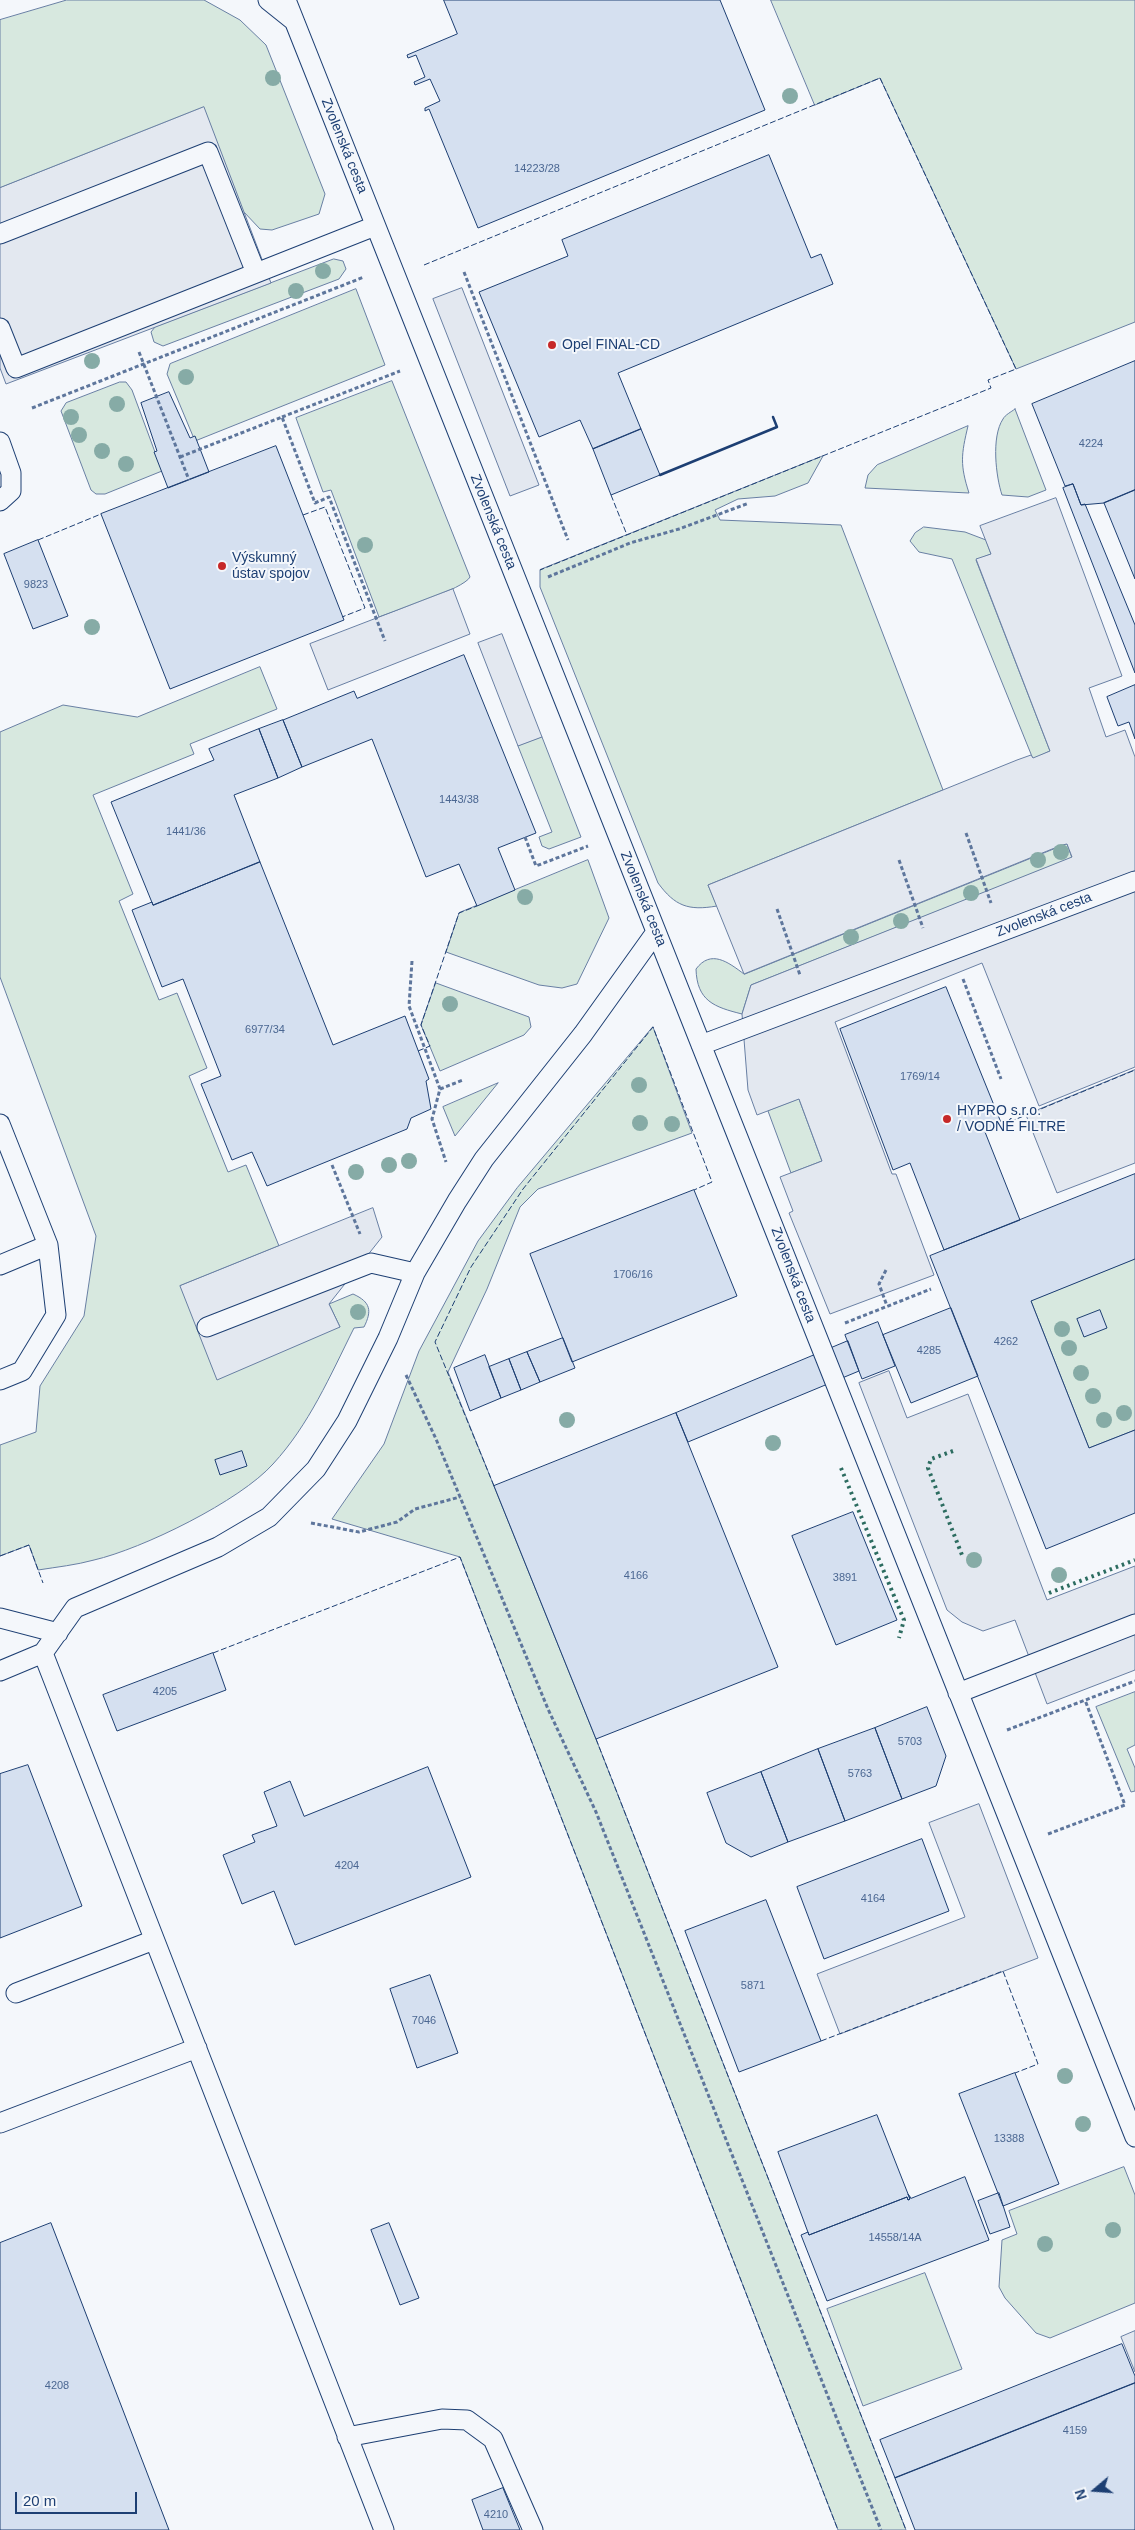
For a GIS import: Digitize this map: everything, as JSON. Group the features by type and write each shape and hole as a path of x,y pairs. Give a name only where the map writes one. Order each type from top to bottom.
{"lane":[{"path":"268,0 294,21"},
{"name":"Zvolenská cesta","path":"286,0 1135,2137"},
{"path":"294,21 295,0"},
{"path":"0,234 208,152 256,273"},
{"path":"0,328 16,368 375,226"},
{"path":"0,501 11,491 11,473 2,454"},
{"name":"Zvolenská cesta","path":"701,1045 1135,881"},
{"path":"0,1671 43,1653 75,1608 218,1547 269,1517 316,1469 346,1421 388,1338 415,1273 484,1158 583,1034 656,932"},
{"path":"0,1124 48,1245 56,1315 22,1371 0,1380"},
{"path":"0,1265 48,1245"},
{"path":"207,1326 371,1263 415,1273"},
{"path":"0,1618 58,1634"},
{"path":"958,1693 1135,1624"},
{"path":"43,1653 384,2530"},
{"path":"16,1993 154,1940"},
{"path":"0,2123 197,2048"},
{"path":"347,2436 442,2419 467,2420 493,2439 533,2530"}],"path":[{"path":"464,272 568,540"},
{"path":"32,408 366,276"},
{"path":"128,323 189,480"},
{"path":"180,457 403,370"},
{"path":"282,417 315,503 329,497 385,641"},
{"path":"519,588 569,570 630,542 679,529 749,503"},
{"path":"966,833 987,891"},
{"path":"525,838 536,866 591,845"},
{"path":"899,860 919,918"},
{"path":"777,909 797,967"},
{"path":"952,950 1001,1079"},
{"path":"412,961 409,1006 440,1088 432,1119 440,1143"},
{"path":"440,1088 463,1080"},
{"path":"332,1165 371,1263"},
{"path":"886,1270 879,1284 887,1306"},
{"path":"816,1335 930,1289"},
{"path":"388,1338 436,1439 548,1709 600,1821 881,2530"},
{"path":"311,1523 359,1532 396,1522 415,1509 460,1497"},
{"path":"978,1742 1135,1680"},
{"path":"1019,1845 1125,1805 1085,1700"}],"shaded area":[{"path":"67,0 204,0 240,20 266,45 325,194 319,214 272,230 260,229 243,211 203,108 0,188 0,20"},
{"path":"771,0 1135,0 1135,322 1016,369 880,78 815,105"},
{"path":"204,107 271,283 6,384 0,368 0,188"},
{"path":"334,259 343,261 346,269 339,279 163,346 154,342 151,332 155,327"},
{"path":"462,288 539,485 510,496 433,299"},
{"path":"356,289 385,365 195,441 167,374 170,364"},
{"path":"392,381 470,577 465,582 443,593 379,617 331,490 323,492 296,418"},
{"path":"120,382 126,382 132,390 162,471 105,494 96,494 91,490 61,411 66,403"},
{"path":"1015,409 1046,490 1028,497 1002,495 998,478 996,446 999,427 1004,418"},
{"path":"968,426 962,460 969,493 865,488 868,475 877,465"},
{"path":"823,456 808,483 775,496 738,499 715,510 720,520 841,525 943,790 708,885 717,906 698,908 683,905 670,897 658,883 540,587 540,570"},
{"path":"1056,498 1122,676 1089,688 1106,737 1125,730 1135,757 1135,1067 1039,1106 982,963 835,1022 892,1174 896,1174 934,1275 830,1314 789,1213 793,1211 780,1177 822,1161 799,1099 757,1115 748,1090 742,1014 751,985 1072,857 1067,844 1062,845 744,974 708,885 1017,760 1031,755 1033,758 1050,751 976,559 991,554 980,526"},
{"path":"924,527 965,532 986,540 991,554 976,560 1050,751 1033,759 952,559 919,552 910,541 915,533"},
{"path":"453,589 470,634 328,690 310,644"},
{"path":"502,634 542,737 518,746 478,643"},
{"path":"260,667 277,709 190,744 194,754 93,795 133,894 119,901 159,1000 177,993 207,1068 189,1076 228,1172 246,1165 279,1246 180,1286 340,1327 329,1304 353,1294 363,1300 369,1312 364,1327 354,1328 318,1399 297,1433 273,1464 258,1478 215,1508 138,1546 87,1562 38,1570 29,1545 0,1556 0,1445 36,1432 40,1386 84,1316 96,1236 0,977 0,732 63,705 137,717"},
{"path":"542,737 581,837 549,849 542,846 539,837 552,832 518,746"},
{"path":"1067,844 1072,858 751,985 742,1014 715,1005 709,1001 700,989 696,969 708,960 714,959 726,962 744,974"},
{"path":"588,860 609,918 577,984 562,988 539,985 446,952 459,913"},
{"path":"436,983 529,1017 531,1027 524,1035 440,1071 421,1025"},
{"path":"653,1027 692,1133 538,1189 520,1207 487,1289 448,1372 596,1739 906,2530 838,2530 460,1557 332,1519 384,1444 419,1351 478,1241 517,1188"},
{"path":"1135,1070 1135,1163 1057,1193 1026,1115"},
{"path":"498,1083 455,1136 443,1107"},
{"path":"799,1099 822,1161 791,1173 768,1111"},
{"path":"373,1208 382,1237 329,1304 340,1327 217,1380 180,1286"},
{"path":"1135,1259 1135,1430 1089,1448 1031,1301"},
{"path":"889,1371 907,1418 968,1394 1047,1600 1135,1566 1135,1670 1047,1704 1015,1620 983,1631 962,1622 947,1610 859,1383"},
{"path":"1135,1692 1135,1745 1127,1749 1135,1768 1135,1791 1131,1792 1096,1707"},
{"path":"979,1804 1038,1958 840,2034 817,1974 965,1917 929,1823"},
{"path":"1124,2167 1135,2195 1135,2303 1050,2338 1036,2333 1005,2298 999,2287 1002,2240 1017,2234 1009,2211"},
{"path":"925,2273 962,2369 863,2406 827,2309"},
{"path":"1135,2331 1135,2372 1121,2337"}],"building":[{"path":"444,0 720,0 765,110 478,228 429,109 425,111 425,108 440,101 430,79 415,85 414,82 425,77 416,55 408,58 407,55 457,34"},
{"path":"769,155 811,258 821,254 833,284 618,373 641,429 593,449 580,420 539,437 479,292 568,256 562,240"},
{"path":"1135,361 1135,490 1104,503 1081,505 1073,484 1065,486 1032,404"},
{"path":"169,392 190,438 195,436 209,472 168,488 154,452 157,451 141,403"},
{"path":"641,429 660,475 611,495 593,449"},
{"name":"Výskumný ústav spojov","path":"276,446 344,620 170,689 101,514"},
{"path":"1073,484 1081,505 1085,504 1135,625 1135,673 1063,488"},
{"path":"1135,490 1135,579 1104,503"},
{"path":"38,540 68,616 33,629 4,554"},
{"path":"464,655 536,833 498,848 515,890 477,906 459,864 426,877 372,739 302,767 283,720 354,691 357,698"},
{"path":"1135,685 1135,739 1129,722 1118,726 1107,697"},
{"path":"283,720 302,767 278,778 259,729"},
{"path":"259,729 278,778 234,795 260,862 153,905 111,802 214,760 209,749"},
{"path":"260,862 333,1045 405,1016 429,1079 426,1081 431,1109 411,1118 407,1129 267,1186 252,1152 232,1160 201,1084 221,1076 183,979 162,987 132,910 152,902 153,905"},
{"path":"946,987 1002,1125 985,1132 1020,1220 944,1250 910,1163 893,1170 840,1029"},
{"path":"1135,1174 1135,1259 1031,1301 1089,1448 1135,1430 1135,1513 1046,1549 930,1256"},
{"path":"694,1190 737,1296 572,1362 530,1254"},
{"path":"951,1308 978,1376 911,1403 883,1335"},
{"path":"1100,1310 1107,1328 1084,1337 1077,1319"},
{"path":"878,1322 895,1366 862,1379 845,1335"},
{"path":"563,1338 575,1368 540,1382 527,1352"},
{"path":"848,1341 859,1371 688,1442 676,1413"},
{"path":"527,1352 540,1382 521,1390 509,1359"},
{"path":"485,1355 501,1398 470,1411 454,1368"},
{"path":"509,1359 521,1390 501,1398 489,1367"},
{"path":"676,1413 778,1667 596,1739 494,1486"},
{"path":"242,1451 247,1466 220,1475 215,1460"},
{"path":"853,1512 897,1620 836,1645 792,1536"},
{"path":"213,1653 226,1690 117,1731 103,1695"},
{"path":"927,1707 946,1756 936,1786 902,1799 875,1728"},
{"path":"875,1728 902,1799 845,1821 818,1749"},
{"path":"818,1749 845,1821 788,1842 761,1772"},
{"path":"28,1765 82,1906 0,1938 0,1774"},
{"path":"428,1767 471,1877 295,1945 274,1891 242,1904 223,1855 255,1842 252,1835 277,1826 264,1792 290,1781 304,1816"},
{"path":"761,1772 788,1842 751,1857 726,1843 707,1793"},
{"path":"922,1839 949,1911 824,1959 797,1887"},
{"path":"766,1900 821,2041 739,2072 685,1931"},
{"path":"430,1975 458,2053 417,2068 390,1989"},
{"path":"1015,2073 1059,2184 1003,2206 959,2094"},
{"path":"877,2115 910,2199 908,2200 907,2197 809,2235 778,2152"},
{"path":"965,2177 989,2240 827,2301 801,2235 808,2232 809,2235 907,2197 908,2200 910,2199 908,2194 911,2198"},
{"path":"999,2193 1010,2227 990,2234 978,2201"},
{"path":"51,2223 169,2530 0,2530 0,2243"},
{"path":"389,2223 419,2298 400,2305 371,2230"},
{"path":"1122,2344 1135,2376 1135,2383 895,2478 880,2440"},
{"path":"1135,2383 1135,2530 915,2530 895,2478"},
{"path":"503,2488 520,2530 483,2530 472,2500"}],"hedge":[{"path":"953,1451 931,1459 928,1468 962,1555"},
{"path":"841,1468 904,1620 899,1638"},
{"path":"1049,1593 1135,1560"}],"fence":[{"path":"424,265 880,78 1016,369 988,380 991,388 540,570"},
{"path":"611,495 627,535"},
{"path":"303,515 325,507 365,608 342,617"},
{"path":"38,540 101,514"},
{"path":"418,1051 430,1046 421,1025 459,913 477,906"},
{"path":"494,1486 435,1342 471,1267 523,1189 653,1027 712,1182 694,1190"},
{"path":"1002,1125 1135,1070"},
{"path":"0,1556 29,1545 43,1583"},
{"path":"213,1653 460,1557 838,2530"},
{"path":"596,1739 906,2530"},
{"path":"821,2041 1003,1971 1038,2064 1015,2073"}],"wall":[{"path":"660,475 777,427 773,417"}],"place":[{"name":"Opel FINAL-CD","path":"552,345"},
{"name":"Výskumný ústav spojov","path":"222,566"},
{"name":"HYPRO s.r.o. / VODNÉ FILTRE","path":"947,1119"}]}
